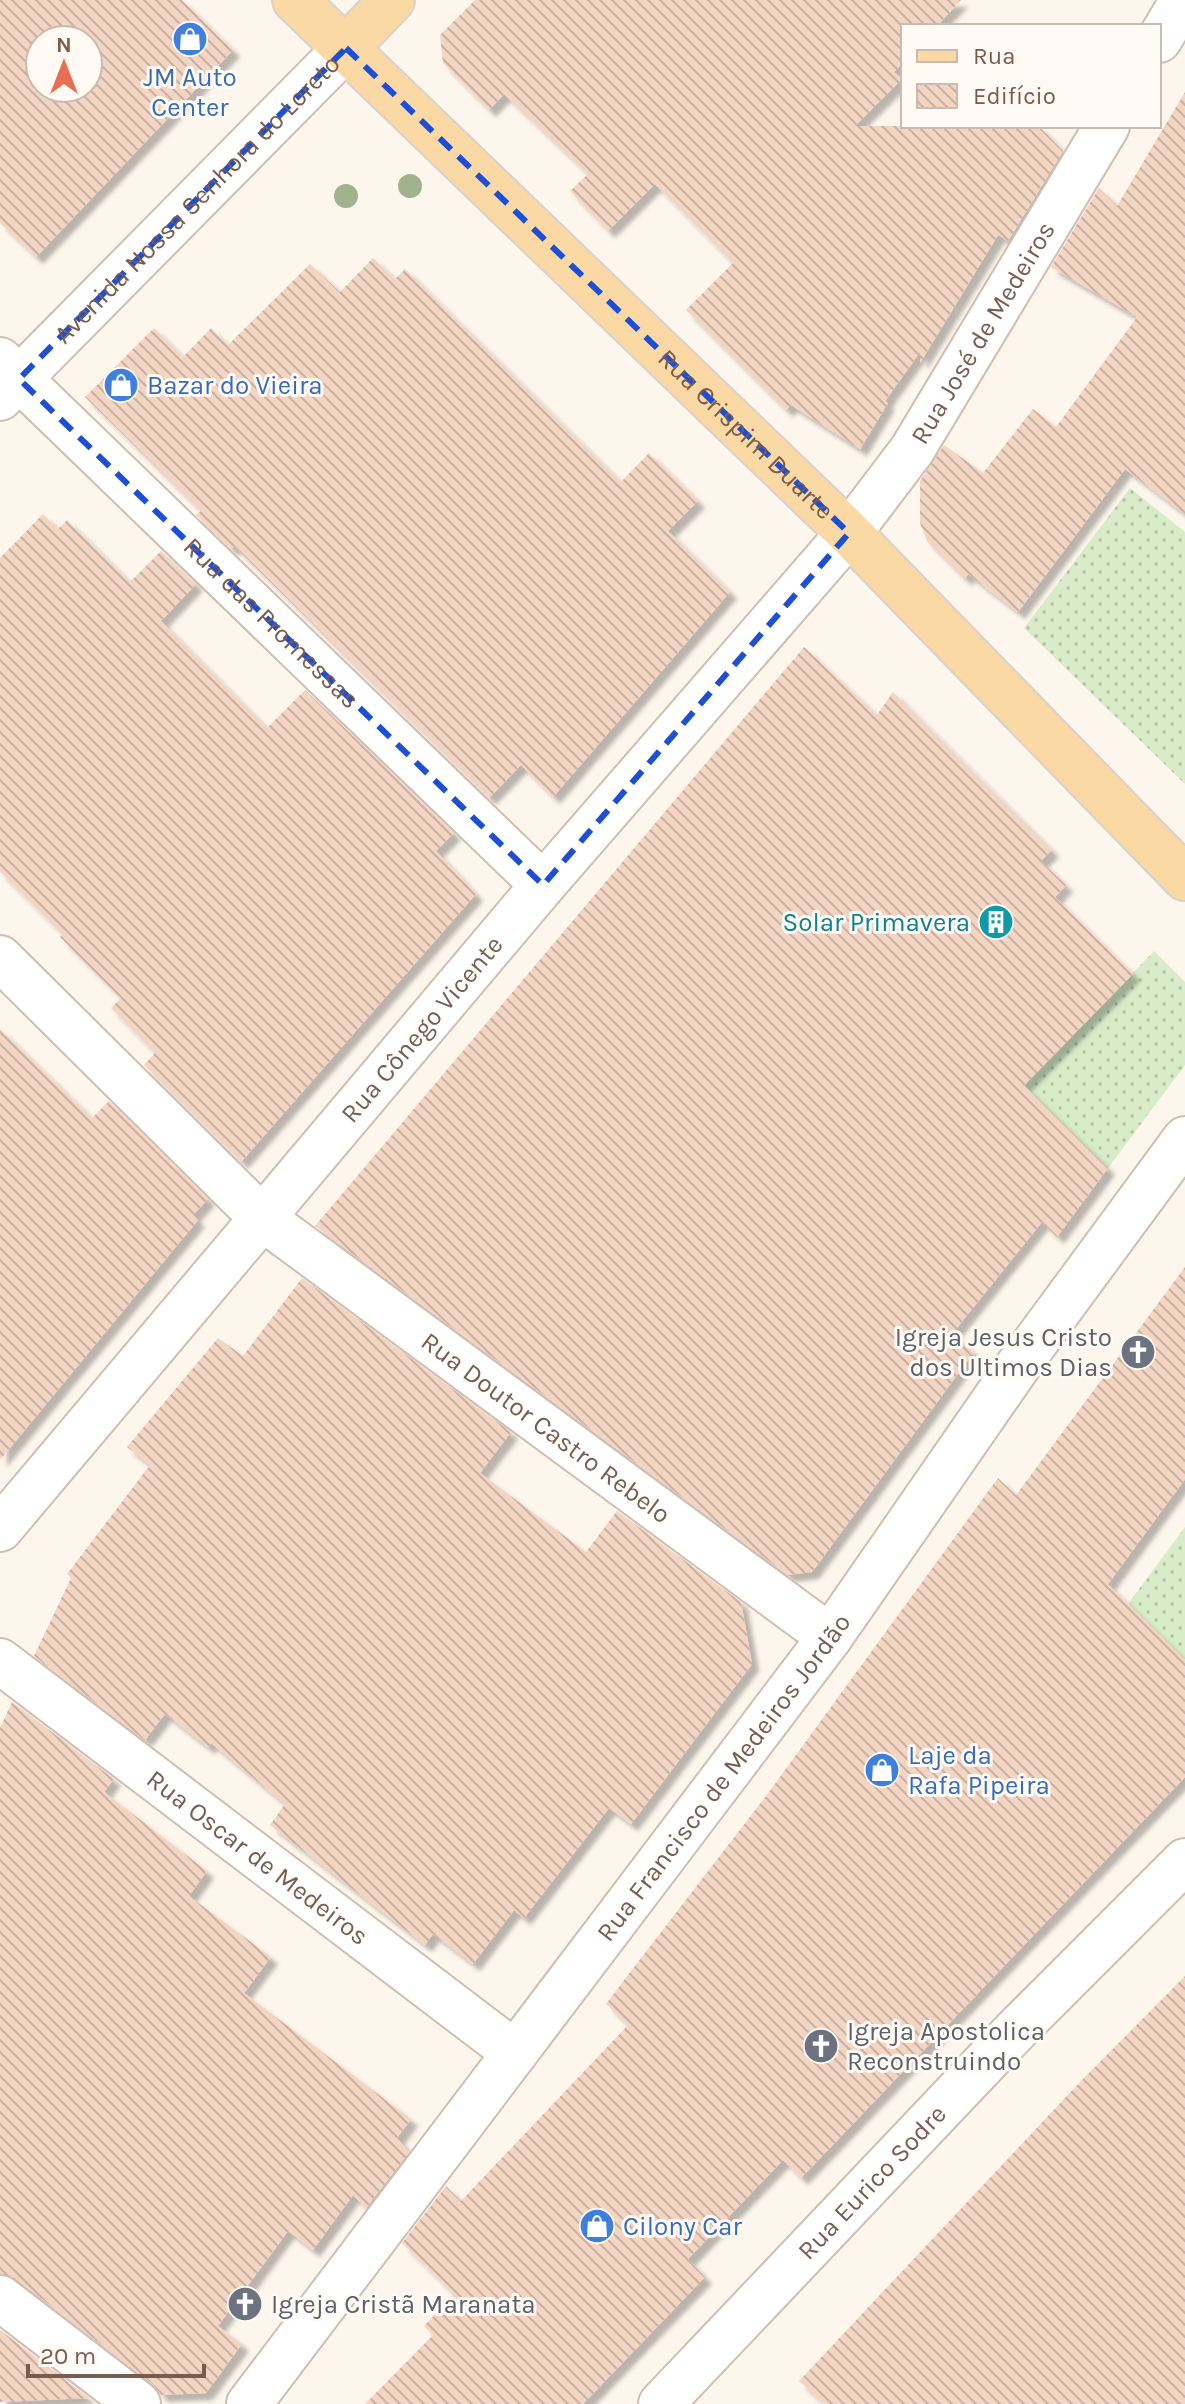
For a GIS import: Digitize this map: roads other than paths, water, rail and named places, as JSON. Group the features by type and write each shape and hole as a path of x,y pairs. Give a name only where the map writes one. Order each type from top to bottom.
{"main road":[{"name":"Rua Crispim Duarte","path":"295,0 849,533 1185,878"},
{"name":"Avenida Nossa Senhora do Loreto","path":"346,48 392,0"}],"street":[{"path":"1161,37 1183,0"},
{"name":"Avenida Nossa Senhora do Loreto","path":"6,379 346,48"},
{"name":"Rua José de Medeiros","path":"849,533 912,450 1106,128"},
{"name":"Rua das Promessas","path":"6,379 543,885"},
{"name":"Rua Cônego Vicente","path":"0,1529 543,885 849,533"},
{"name":"Rua Doutor Castro Rebelo","path":"0,958 261,1217 830,1637"},
{"name":"Rua Francisco de Medeiros Jordão","path":"249,2404 830,1637 1020,1363 1185,1139"},
{"name":"Rua Oscar de Medeiros","path":"0,1661 515,2053"},
{"name":"Rua Eurico Sodre","path":"661,2404 1016,2030 1185,1861"},
{"path":"0,2298 138,2404"}],"place":[{"name":"JM Auto Center","path":"190,39"},
{"name":"Bazar do Vieira","path":"121,385"},
{"name":"Solar Primavera","path":"996,922"},
{"name":"Igreja Jesus Cristo dos Ultimos Dias","path":"1138,1352"},
{"name":"Laje da Rafa Pipeira","path":"882,1770"},
{"name":"Igreja Apostolica Reconstruindo","path":"821,2046"},
{"name":"Cilony Car","path":"597,2226"},
{"name":"Igreja Cristã Maranata","path":"245,2304"}]}
